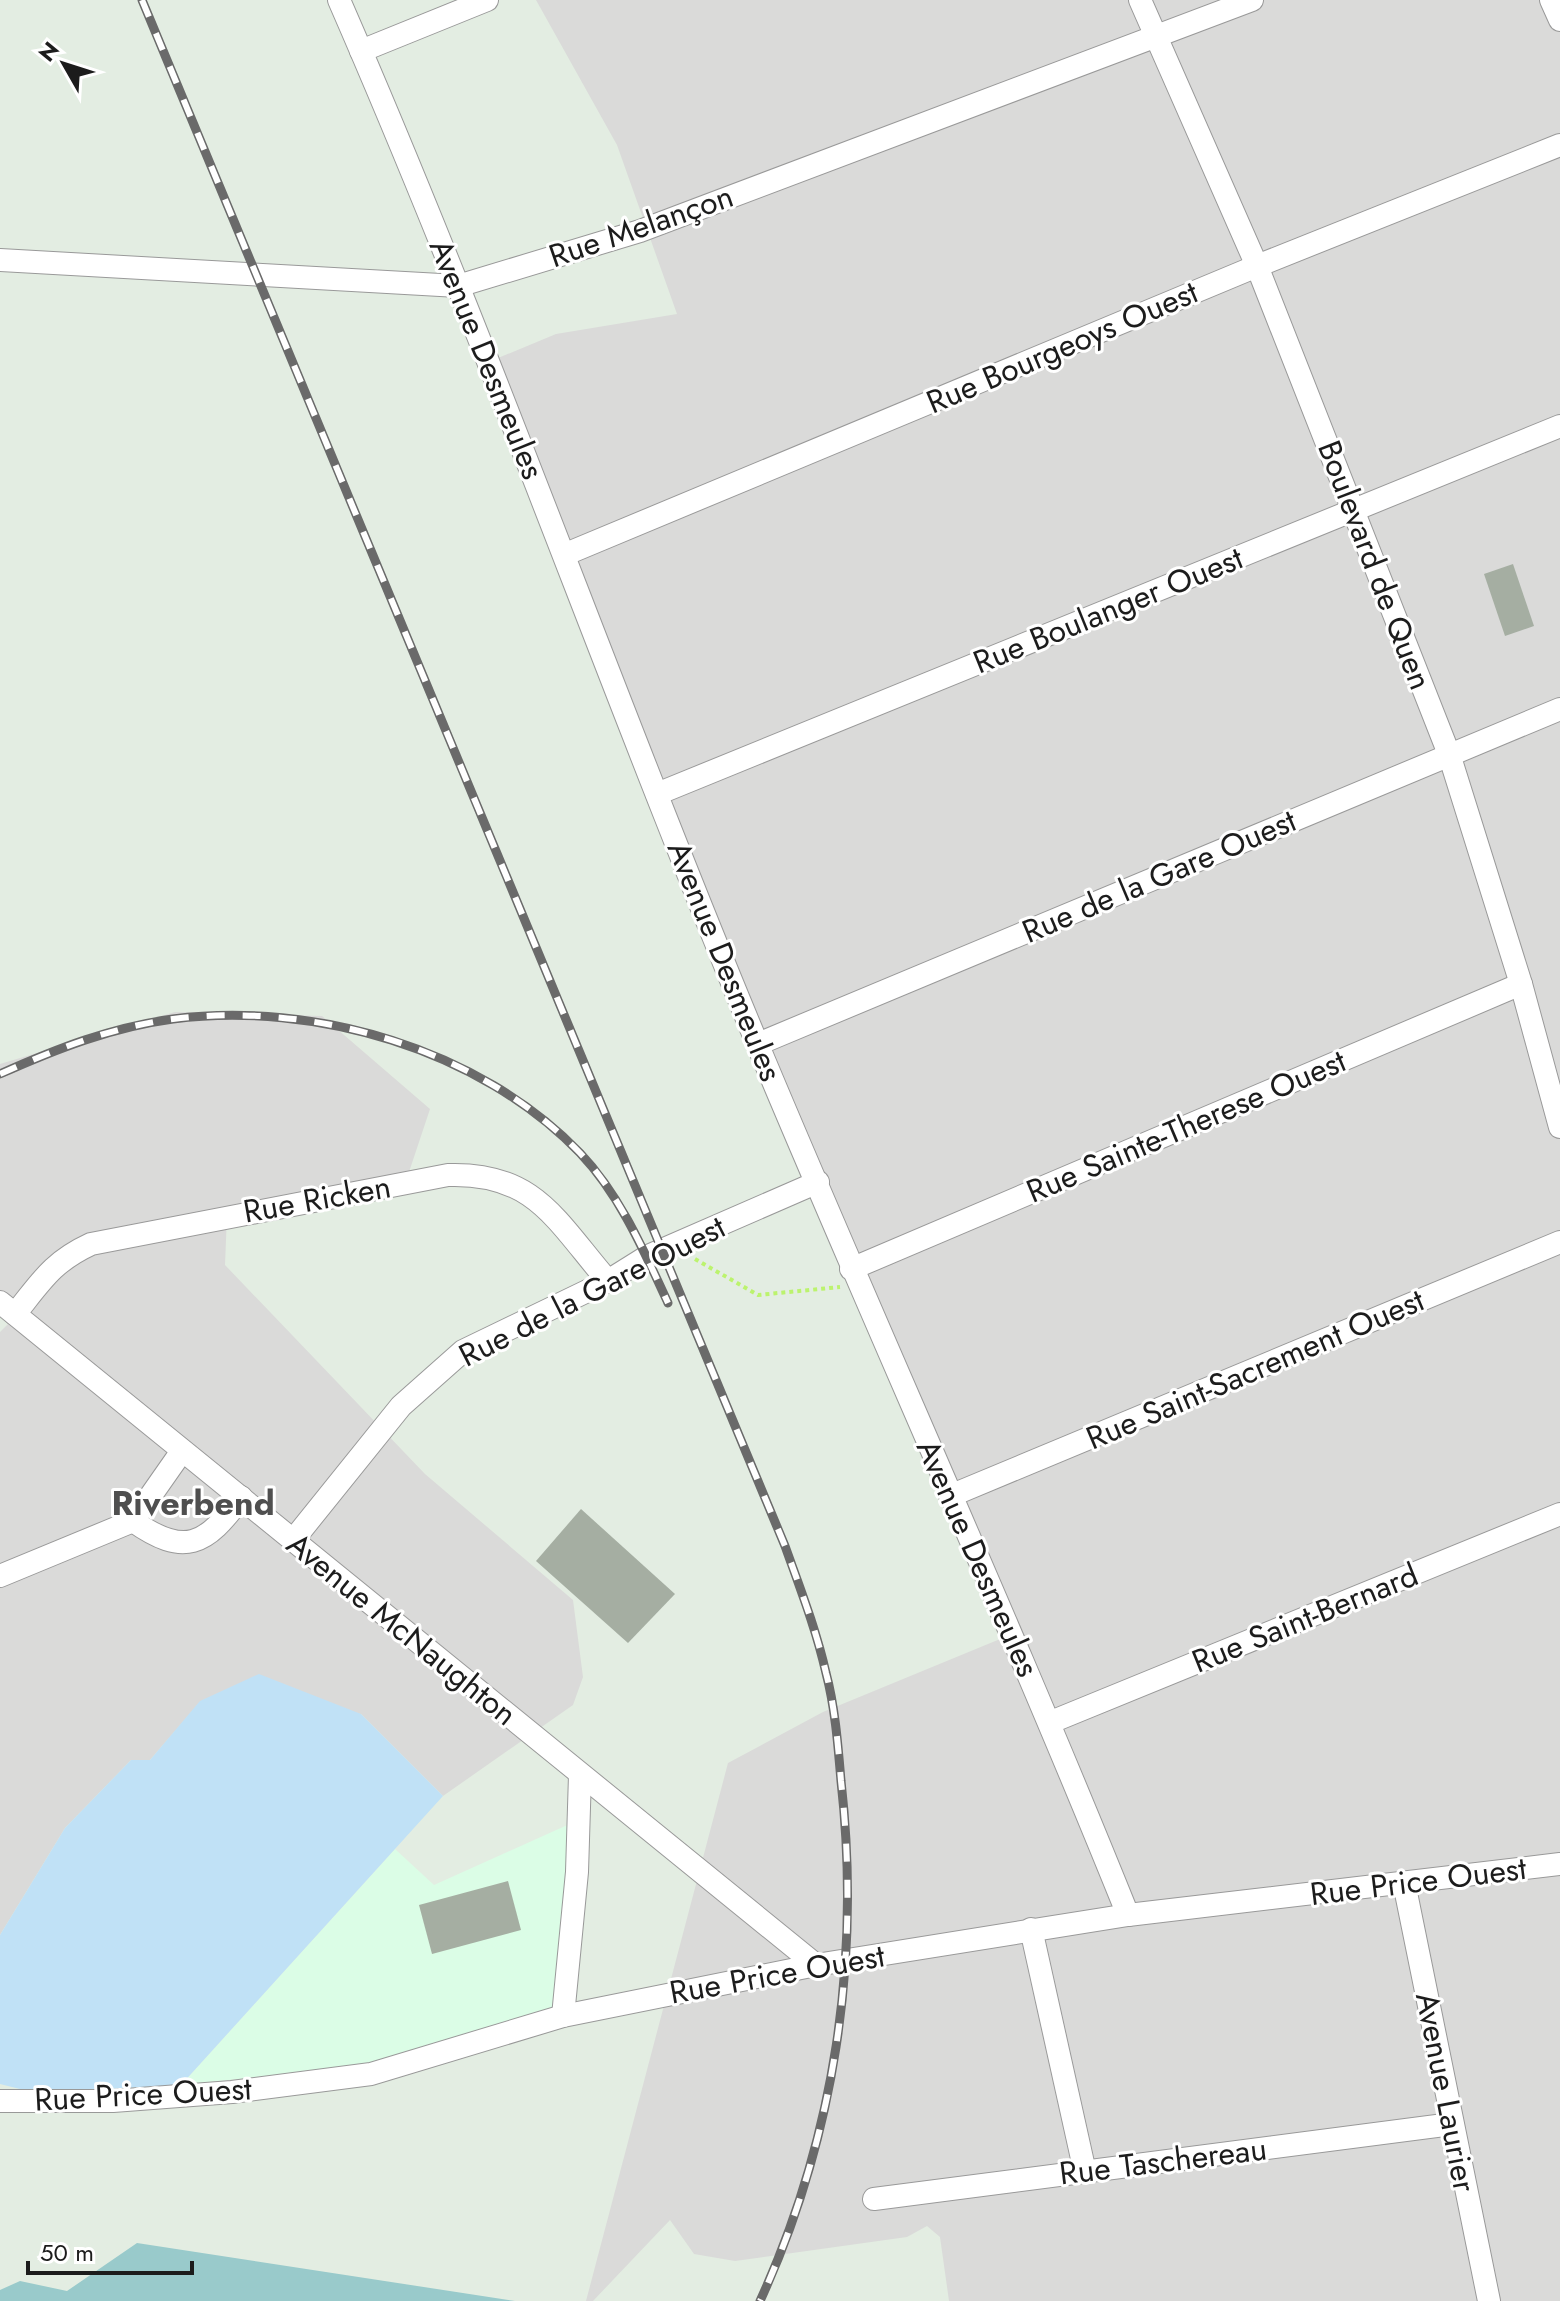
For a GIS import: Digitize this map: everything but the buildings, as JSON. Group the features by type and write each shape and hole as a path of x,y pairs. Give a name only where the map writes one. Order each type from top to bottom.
{"street":[{"name":"Avenue Desmeules","path":"339,0 566,554 657,794 758,1044 855,1277 1051,1722 1128,1915"},
{"path":"361,51 487,0"},
{"name":"Rue Melançon","path":"0,260 458,286 640,231 1147,14 1252,0"},
{"path":"1551,0 1560,20"},
{"name":"Boulevard de Quen","path":"1147,14 1257,266 1449,754 1521,984 1560,1127"},
{"name":"Rue Bourgeoys Ouest","path":"566,554 1257,266 1560,145"},
{"name":"Rue Boulanger Ouest","path":"657,794 1560,426"},
{"name":"Rue de la Gare Ouest","path":"758,1044 1560,709"},
{"name":"Rue Sainte-Therese Ouest","path":"855,1277 1521,984"},
{"name":"Rue Ricken","path":"7,1308 67,1255 91,1244 448,1175 481,1174 514,1184 539,1201 608,1281"},
{"name":"Rue de la Gare Ouest","path":"294,1539 401,1406 463,1351 608,1281 671,1246 818,1182"},
{"name":"Rue Saint-Sacrement Ouest","path":"950,1496 1560,1242"},
{"name":"Avenue McNaughton","path":"7,1308 816,1965"},
{"path":"0,1576 133,1521 182,1451"},
{"path":"133,1521 158,1539 184,1545 212,1531 241,1497"},
{"name":"Rue Saint-Bernard","path":"1051,1722 1560,1514"},
{"path":"563,2016 577,1872 580,1775"},
{"name":"Rue Price Ouest","path":"0,2101 113,2101 172,2097 371,2074 563,2016 816,1965 1128,1915 1560,1864"},
{"name":"Avenue Laurier","path":"1404,1883 1489,2301"},
{"path":"1031,1929 1085,2172"},
{"name":"Rue Taschereau","path":"874,2199 1452,2124"}],"path":[{"path":"671,1246 758,1295 855,1277"}],"shaded area":[{"path":"536,0 1560,0 1560,2301 949,2301 940,2237 927,2226 907,2237 735,2261 694,2254 670,2220 593,2301 586,2301 728,1763 823,1712 1005,1637 486,363 556,334 677,314 617,145"},
{"path":"175,1012 322,1016 430,1109 405,1184 227,1215 225,1265 425,1474 573,1600 583,1677 573,1705 443,1796 361,1714 200,1702 150,1760 131,1760 65,1828 0,1935 0,1332 14,1318 0,1307 0,1064"},
{"path":"259,1674 361,1714 443,1796 181,2085 36,2093 0,2084 0,1935 65,1828 131,1760 150,1760 200,1701"},
{"path":"574,1822 556,2010 369,2065 181,2085 395,1849 434,1885"},
{"path":"137,2243 515,2301 0,2301 0,2290 20,2281 67,2291"}],"railway":[{"path":"142,0 785,1546 822,1657 836,1726 846,1848 844,1981 824,2111 807,2176 786,2239 760,2301"},
{"path":"0,1074 85,1040 128,1027 173,1019 227,1015 282,1018 337,1026 392,1040 444,1060 494,1086 540,1117 580,1153 619,1205 668,1303"}],"district":[{"name":"Riverbend","path":"193,1503"}]}
